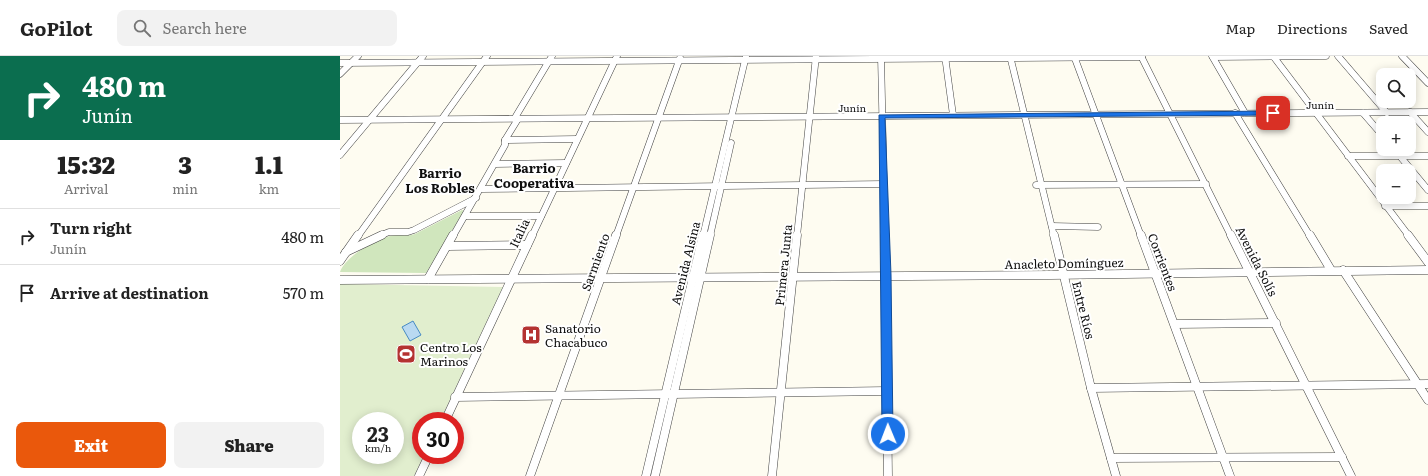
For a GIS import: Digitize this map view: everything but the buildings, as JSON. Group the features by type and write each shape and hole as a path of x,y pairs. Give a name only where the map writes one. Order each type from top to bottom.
{"street":[{"path":"340,74 353,56"},
{"path":"340,70 358,56"},
{"path":"340,155 423,56"},
{"path":"340,261 487,56"},
{"path":"1245,113 1213,56 1326,56"},
{"path":"1273,56 1428,262"},
{"path":"1338,56 1387,113"},
{"path":"1402,56 1428,83"},
{"path":"945,57 953,115"},
{"name":"Entre Ríos","path":"1010,57 1039,185 1052,226 1091,388 1116,476"},
{"name":"Corrientes","path":"1075,57 1121,184 1198,386 1230,476"},
{"path":"340,63 680,58 1142,57"},
{"name":"Avenida Solís","path":"1142,57 1351,476"},
{"name":"Sarmiento","path":"530,476 680,58"},
{"name":"Avenida Alsina","path":"646,476 669,395 748,58"},
{"name":"Primera Junta","path":"772,476 816,58"},
{"path":"881,58 881,116 886,275 888,476"},
{"path":"428,279 496,164 505,145 505,140 518,119 516,116 550,59"},
{"name":"Italia","path":"448,412 616,59"},
{"path":"1410,112 1428,132"},
{"name":"Junín","path":"340,120 1428,112"},
{"path":"1235,113 1331,270"},
{"path":"1363,113 1376,128"},
{"path":"505,140 577,139"},
{"path":"1348,156 1376,156"},
{"path":"1400,156 1428,190"},
{"path":"1416,156 1428,156"},
{"path":"496,164 566,163"},
{"path":"481,189 884,184"},
{"path":"1039,185 1206,184"},
{"path":"346,253 385,234 414,230 476,198"},
{"path":"1385,206 1428,206"},
{"path":"465,216 541,216"},
{"path":"1052,226 1098,227"},
{"path":"448,246 527,245"},
{"path":"1343,270 1428,400"},
{"name":"Anacleto Domínguez","path":"340,280 886,275 1064,275 1250,271 1428,270"},
{"path":"1175,324 1276,324"},
{"path":"1091,388 1428,384"},
{"path":"456,397 558,397 887,391"},
{"name":"Avenida Alsina","path":"655,476 669,395"},
{"path":"1111,458 1342,456"},
{"path":"419,476 425,464"}],"green space":[{"path":"462,210 464,211 426,273 340,272 348,260 369,245 390,236 415,234"},
{"name":"Centro Los Marinos","path":"340,284 503,287 444,412 412,412 412,464 420,464 414,476 340,476"}],"water":[{"path":"413,321 421,335 410,341 402,327"}],"place":[{"name":"Sanatorio Chacabuco","path":"531,335"},
{"name":"Centro Los Marinos","path":"406,354"}],"district":[{"name":"Barrio Cooperativa","path":"534,174"},
{"name":"Barrio Los Robles","path":"440,180"}],"route":[{"path":"888,434 886,275 881,116 1273,113"}]}
